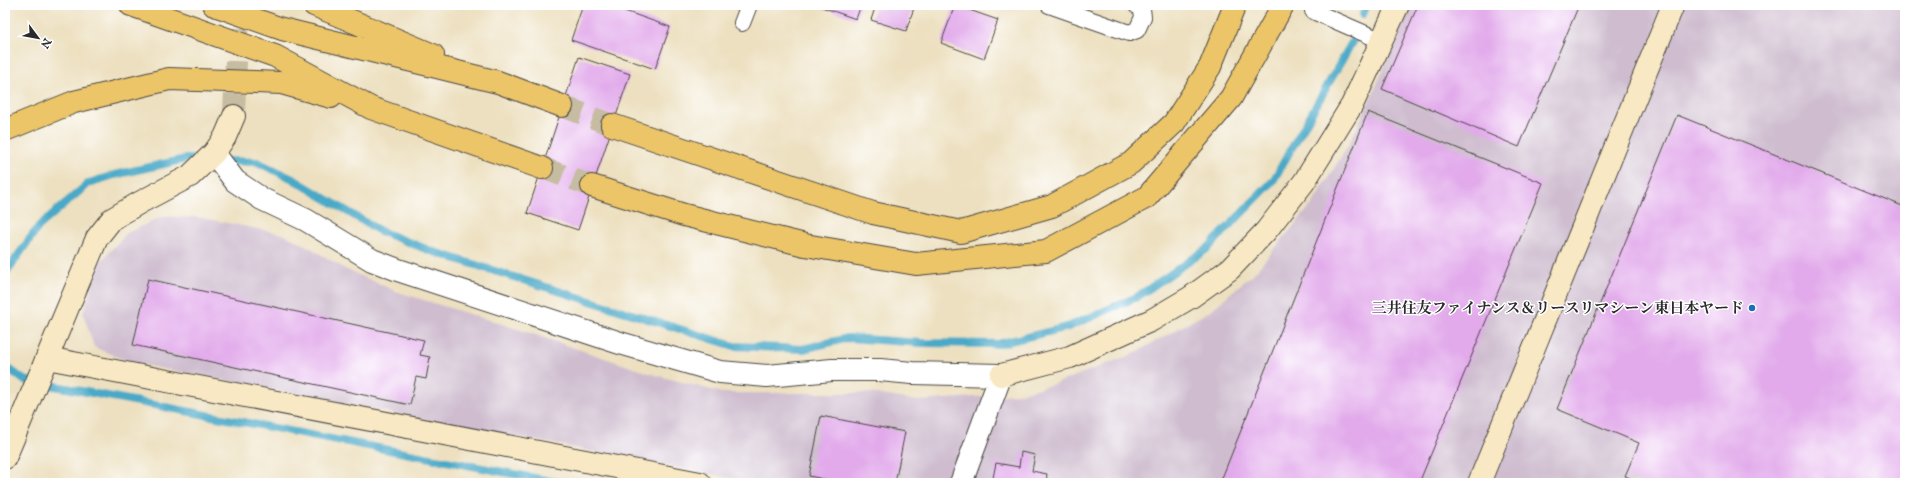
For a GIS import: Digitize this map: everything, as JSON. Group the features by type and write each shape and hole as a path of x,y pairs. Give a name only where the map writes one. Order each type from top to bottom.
{"highway":[{"path":"131,5 275,56 371,108"},
{"path":"214,5 282,29 498,82"},
{"path":"314,5 498,82 562,106"},
{"path":"612,125 874,213 961,232 1052,206 1131,163 1174,123 1210,67 1235,5"},
{"path":"592,186 684,215 805,245 916,264 1046,251 1147,197 1231,98 1283,5"},
{"path":"5,130 74,102 169,79 281,83 371,108 542,168"}],"street":[{"path":"214,154 236,181 262,199 306,220 372,260 620,344 700,367 720,372 767,376 832,370 880,370 912,373 1001,375 1070,357 1152,320 1191,297 1230,269 1266,231 1304,182 1352,105 1398,5"},
{"path":"1479,483 1673,5"},
{"path":"5,458 97,238 112,219 190,176 214,154 225,137 234,116"},
{"path":"45,362 700,483"},
{"path":"961,483 1001,375"}],"lane":[{"path":"742,24 749,5"},
{"path":"1049,5 1129,32 1137,30 1143,17 1142,9 1136,5"},
{"path":"1312,11 1382,41"}],"shaded area":[{"path":"1410,5 1905,5 1905,483 756,483 129,362 94,347 83,313 100,262 127,233 161,217 197,217 283,234 307,246 345,269 398,292 524,331 652,374 722,393 871,393 917,401 1017,394 1057,383 1133,354 1210,311 1255,272 1313,203 1350,142 1374,91"}],"building":[{"path":"583,5 608,5 670,27 655,69 571,40"},
{"path":"816,5 861,5 856,19"},
{"path":"876,5 915,5 906,31 871,20"},
{"path":"955,5 998,20 984,59 941,43"},
{"path":"1418,5 1579,5 1519,147 1382,89"},
{"path":"579,57 630,74 578,230 527,213"},
{"path":"1368,112 1543,183 1419,483 1220,483"},
{"name":"三井住友ファイナンス＆リースリマシーン東日本ヤード","path":"1677,115 1905,207 1905,483 1643,483 1625,476 1639,443 1557,409"},
{"path":"148,279 424,340 420,355 430,357 426,379 416,377 410,405 133,345"},
{"path":"821,416 905,432 895,483 843,483 809,476"},
{"path":"1021,452 1035,455 1032,471 1047,474 1046,483 992,483 996,463 1019,467"}],"waterway":[{"path":"1363,14 1367,5"},
{"path":"224,161 257,162 293,179 380,231 431,251 734,346 803,349 848,338 922,343 998,344 1068,327 1137,297 1207,249 1273,181 1355,37"},
{"path":"5,274 39,226 89,183 114,175 186,159 202,160"},
{"path":"5,366 24,380 561,483"}],"tunnel":[{"path":"234,116 238,5"},
{"path":"562,106 612,125"},
{"path":"542,168 592,186"}],"place":[{"name":"三井住友ファイナンス＆リースリマシーン東日本ヤード","path":"1752,308"}]}
